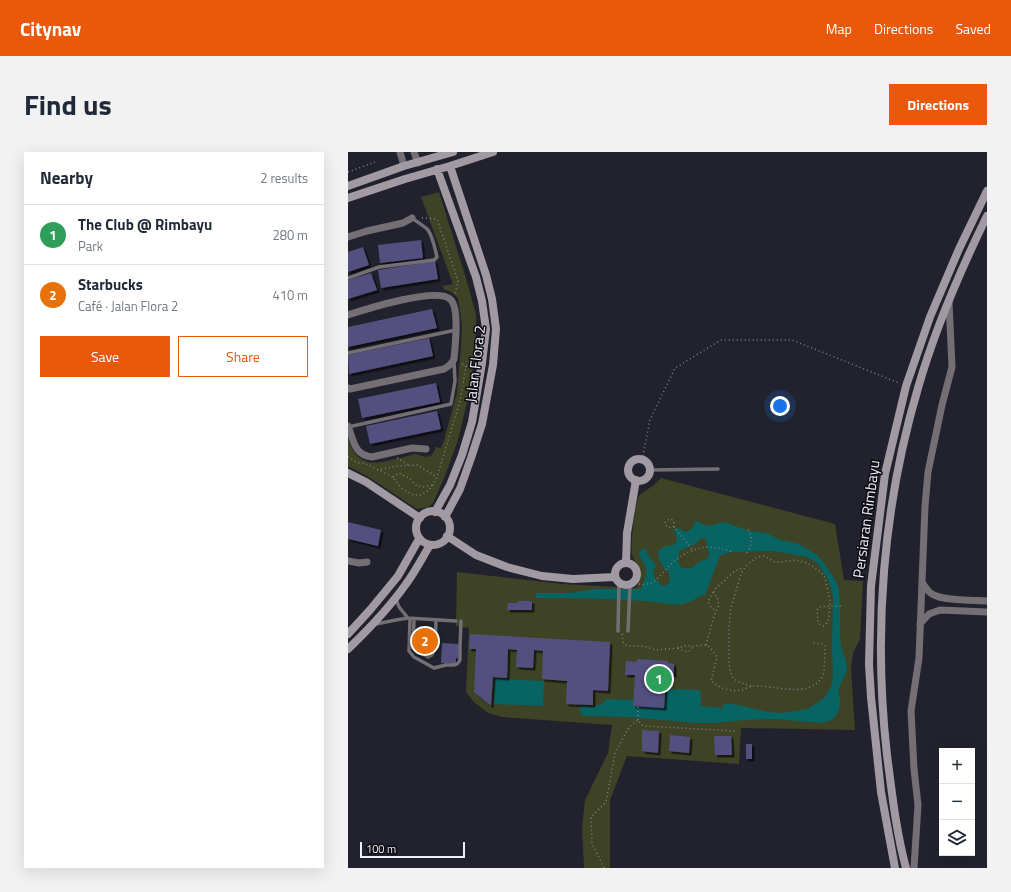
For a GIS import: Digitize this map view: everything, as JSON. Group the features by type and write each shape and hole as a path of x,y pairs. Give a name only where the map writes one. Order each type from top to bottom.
{"street":[{"path":"400,152 404,166"},
{"path":"414,152 418,163"},
{"path":"348,186 404,166 453,152"},
{"path":"348,198 493,152"},
{"name":"Jalan Flora 2","path":"445,517 460,489 482,424 492,365 496,329 492,299 486,274 450,166"},
{"name":"Jalan Flora 2","path":"435,512 450,485 462,455 472,422 486,329 482,301 476,277 437,169"},
{"name":"Persiaran Rimbayu","path":"895,868 878,769 869,664 871,586 885,474 906,386 930,317 959,249 987,191"},
{"name":"Persiaran Rimbayu","path":"906,868 892,795 884,729 882,685 882,600 890,512 907,427 920,380 949,300 987,216"},
{"path":"348,237 403,223 412,218"},
{"path":"348,315 384,304 443,295 450,298 455,308 456,330 454,359 448,367 349,391"},
{"path":"914,868 918,805 914,769 911,711 919,658 925,506 928,472 942,405 952,367 949,300"},
{"path":"348,426 358,450 361,454 366,456 372,457 412,448 426,449"},
{"path":"642,460 648,463 650,470 646,479 640,481 630,476 629,469 632,462 642,460"},
{"path":"348,473 366,482 420,518"},
{"path":"626,563 627,533 636,480"},
{"path":"435,512 445,517 449,526 449,531 444,541 439,544 430,545 420,539 416,528 417,522 424,514 435,512"},
{"path":"447,536 476,555 507,567 542,576 618,582 626,586 633,585 635,580 637,573 633,566 626,563 617,567 614,574 618,582"},
{"path":"348,634 398,576 420,539"},
{"path":"348,649 373,625 407,583 430,545"},
{"path":"348,561 359,563 367,562"},
{"path":"922,581 928,591 936,596 987,601"},
{"path":"920,624 929,614 940,610 987,612"}],"lane":[{"path":"348,278 379,267 434,260 437,257 431,236 425,227 412,218"},
{"path":"348,353 456,330"},
{"path":"348,426 451,404 456,381 454,359"},
{"path":"650,470 718,469"},
{"path":"618,582 619,631"},
{"path":"628,631 633,585"},
{"path":"395,598 399,607 411,619 413,648 428,657 432,655 435,649 436,620"},
{"path":"411,619 409,651 414,657 434,668 454,665 460,660 461,622"},
{"path":"373,625 396,620 411,619 456,621"}],"path":[{"path":"348,172 375,162"},
{"path":"412,218 437,219 458,280 453,303"},
{"path":"642,460 650,420 675,368 721,340 792,340 906,386"},
{"path":"388,454 411,466"},
{"path":"377,470 397,466 417,465 437,477"},
{"path":"393,477 399,473 409,478 417,486 424,487 433,485"},
{"path":"674,528 667,527 665,523 666,520 670,518 673,520 674,528 692,549"},
{"path":"748,530 752,540 748,553"},
{"path":"633,585 652,582 679,557 692,549 716,547 732,552"},
{"path":"812,643 822,644 825,646 824,673 821,679 814,685 806,688 795,689 751,686 739,682 733,678 729,663 729,626 731,608 741,574 744,569 757,557 764,556 775,562 796,560 807,563 821,572 825,578 830,601 830,610 828,622 824,626 818,623 817,610 819,606 831,606 842,607"},
{"path":"716,611 708,602 710,596 715,589 735,571 744,569"},
{"path":"706,645 719,602 714,594 715,589"},
{"path":"619,631 623,642 626,645 631,646 643,646 656,650 706,645 717,657 711,681 715,685 734,691 743,690 751,686"},
{"path":"678,648 684,652 689,652 692,650 692,646"},
{"path":"638,707 638,720 642,725 735,731"},
{"path":"604,868 592,843 591,817 606,802 615,753 629,727 638,720"}],"shaded area":[{"path":"439,192 476,314 475,355 468,398 458,440 445,476 433,503 428,507 417,509 367,476 348,466 348,439 352,449 358,456 370,462 378,462 415,454 425,457 431,456 435,450 435,447 441,448 445,438 457,393 462,325 458,298 451,292 443,289 443,286 453,284 421,197"},
{"path":"661,478 835,524 844,580 863,581 860,639 853,653 851,669 855,730 741,728 739,764 627,756 610,800 610,868 584,868 582,829 585,800 608,753 612,725 502,717 488,713 474,702 466,692 469,628 456,626 457,572 562,584 636,588 641,576 641,572 632,554 632,534 637,500 642,493"},
{"path":"696,521 708,526 724,522 749,531 766,533 781,540 799,544 817,555 824,563 836,581 839,590 841,645 847,666 840,686 840,701 835,717 829,721 821,723 774,719 695,723 627,717 584,716 581,714 579,710 581,706 598,705 606,699 634,700 633,706 664,708 666,689 699,690 701,694 701,706 723,708 723,703 739,705 767,712 782,713 808,709 824,698 831,687 833,678 833,598 829,582 821,568 817,563 807,557 773,551 732,552 724,554 720,556 705,595 683,604 674,605 646,601 580,598 536,598 535,595 537,593 565,593 594,589 641,589 646,576 646,570 639,552 644,548 656,565 653,572 655,578 661,585 665,586 669,582 670,578 668,572 660,562 658,552 663,547 675,544 677,537 674,530 677,528 687,532 692,529","holes":["701,538 705,538 709,553 707,559 697,563 692,568 682,568 678,562 679,551 694,545"]},
{"path":"495,679 544,681 543,706 494,704"}],"building":[{"path":"421,240 423,258 380,263 378,245"},
{"path":"363,247 369,265 348,272 348,252"},
{"path":"435,261 438,279 381,288 378,270"},
{"path":"371,273 377,290 348,299 348,280"},
{"path":"432,309 437,328 348,347 348,327"},
{"path":"429,338 433,356 349,374 348,355"},
{"path":"436,383 440,402 362,418 358,399"},
{"path":"437,411 441,429 370,444 366,426"},
{"path":"348,522 381,530 378,546 348,539"},
{"path":"518,601 532,601 532,610 507,610 508,603 518,603"},
{"path":"417,633 434,634 434,648 427,648 427,656 416,649"},
{"path":"470,634 610,642 608,691 593,690 593,705 566,704 567,681 542,679 543,651 534,650 533,668 516,667 517,650 508,649 507,678 493,677 491,706 474,692 476,649 469,649"},
{"path":"442,643 459,644 458,659 456,658 456,664 441,663"},
{"path":"637,659 668,661 668,663 674,664 674,675 666,675 664,708 633,706 635,675 625,675 626,661 637,662"},
{"path":"642,730 659,731 658,753 642,751"},
{"path":"670,735 690,737 689,753 669,751"},
{"path":"714,736 731,736 732,755 715,755"},
{"path":"746,744 752,744 752,759 746,759"}],"place":[{"name":"Starbucks","path":"425,641"},
{"name":"The Club @ Rimbayu","path":"659,679"}]}
